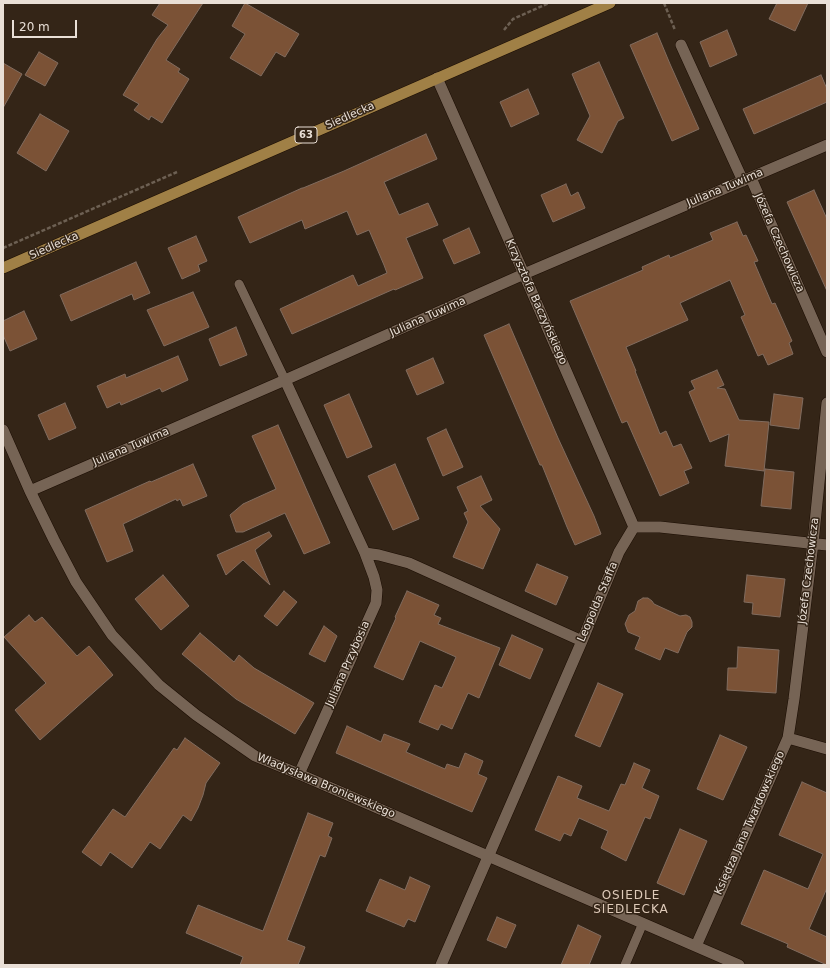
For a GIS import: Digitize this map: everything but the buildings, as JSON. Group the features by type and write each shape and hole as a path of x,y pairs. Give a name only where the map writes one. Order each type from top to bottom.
{"main road":[{"name":"Siedlecka","path":"3,268 610,3"}],"street":[{"name":"Józefa Czechowicza","path":"681,45 747,179 827,352"},
{"name":"Krzysztofa Baczyńskiego","path":"437,78 634,527"},
{"name":"Juliana Tuwima","path":"30,491 524,274 827,144"},
{"name":"Juliana Przybosia","path":"285,380 365,553 377,590 376,603 299,774"},
{"name":"Józefa Czechowicza","path":"788,738 813,543 827,403"},
{"name":"Władysława Broniewskiego","path":"3,430 30,491 76,582 112,635 159,685 196,716 255,756 739,965"},
{"path":"634,527 660,527 827,545"},
{"name":"Leopolda Staffa","path":"441,965 582,641 619,552 634,527"},
{"path":"365,553 409,563 582,641"},
{"name":"Księdza Jana Twardowskiego","path":"696,946 788,738 827,749"}],"lane":[{"path":"239,284 285,380"},
{"path":"625,965 643,923"}],"path":[{"path":"498,32 505,29 513,19 549,3"},
{"path":"664,3 681,45"},
{"path":"3,248 178,172"}],"district":[{"name":"OSIEDLE SIEDLECKA","path":"631,903"}]}
